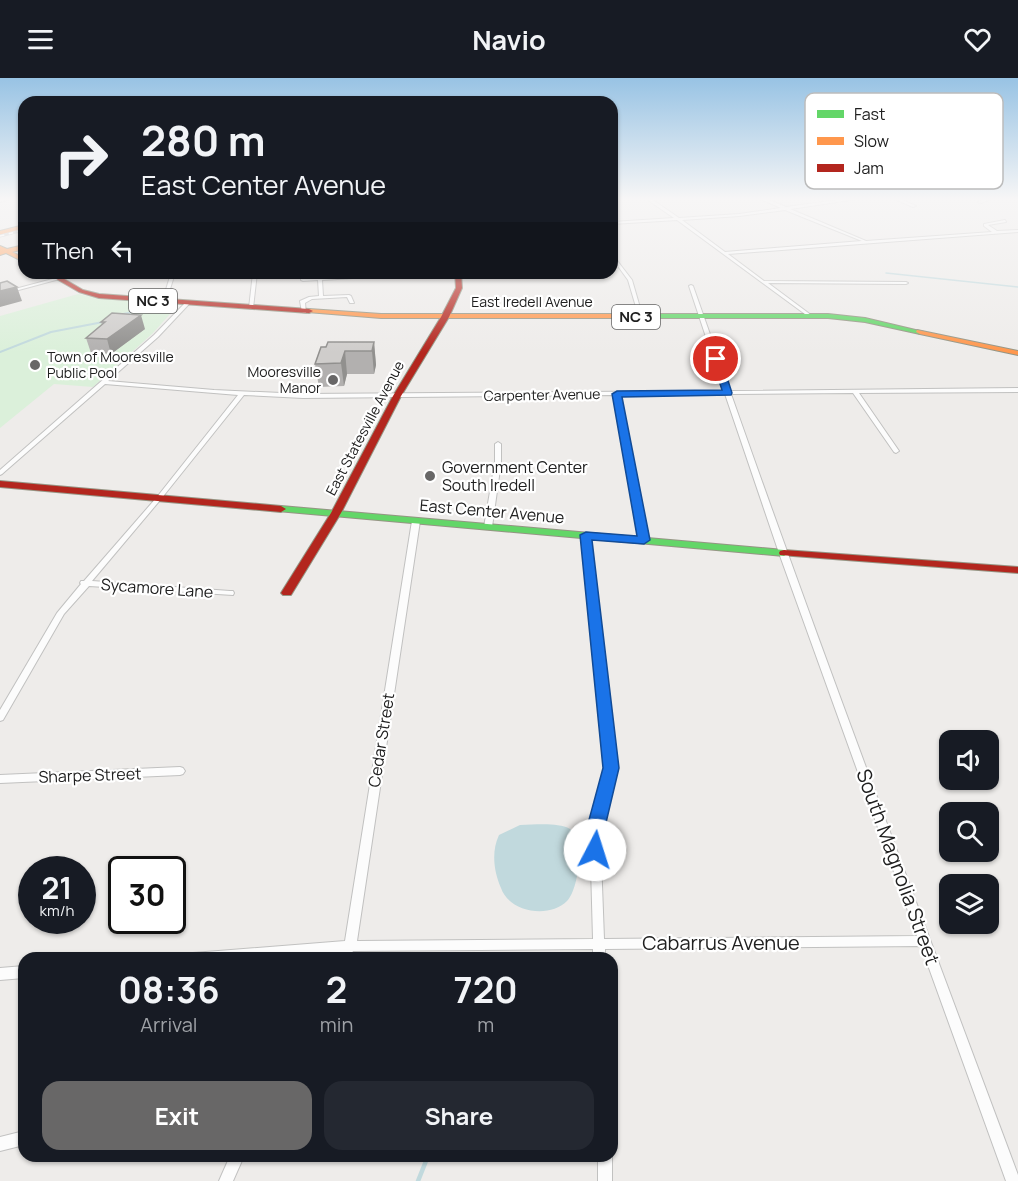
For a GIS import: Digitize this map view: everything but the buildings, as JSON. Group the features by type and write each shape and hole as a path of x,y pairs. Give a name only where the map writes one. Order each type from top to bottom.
{"street":[{"path":"719,249 809,316"},
{"path":"724,253 770,249"},
{"path":"2,251 18,258"},
{"path":"618,263 630,280 641,317"},
{"path":"0,294 45,279"},
{"name":"East Iredell Avenue","path":"59,279 81,291 99,296 304,312 445,317 809,316 865,320 1018,352"},
{"path":"164,302 171,279"},
{"path":"251,308 254,279"},
{"path":"303,280 320,279 321,297"},
{"name":"East Statesville Avenue","path":"287,593 336,513 397,396 445,317 459,288 458,279"},
{"path":"763,282 906,283"},
{"name":"South Magnolia Street","path":"691,286 783,553 1013,1181"},
{"path":"304,312 302,302 304,299 349,296 352,302"},
{"path":"0,473 188,303"},
{"name":"Carpenter Avenue","path":"103,382 242,394 397,396 1018,390"},
{"path":"855,392 896,451"},
{"path":"0,718 61,613 84,583 159,498 242,394"},
{"path":"617,394 644,540"},
{"path":"488,527 498,462 498,444"},
{"name":"East Center Avenue","path":"0,484 783,553 1018,570"},
{"name":"Cedar Street","path":"346,952 350,946 416,520"},
{"path":"586,535 611,768 595,831 599,952"},
{"name":"Sycamore Lane","path":"84,583 230,593"},
{"name":"Sharpe Street","path":"0,779 180,771"},
{"name":"Cabarrus Avenue","path":"272,952 350,946 926,941"},
{"path":"0,974 18,972"},
{"path":"0,1144 18,1140"},
{"path":"226,1181 234,1162"},
{"path":"604,1162 605,1181"}],"green space":[{"path":"78,294 101,299 178,305 153,333 93,387 54,384 0,428 0,316"}],"water":[{"path":"520,825 559,825 570,829 575,834 579,853 577,876 571,895 559,907 550,910 530,910 512,903 501,888 494,862 495,848 499,835"}],"waterway":[{"path":"886,273 1018,287"},
{"path":"123,314 143,310 156,311"},
{"path":"0,352 51,332 103,322"},
{"path":"418,1181 426,1162"}],"traffic: fast":[{"path":"654,316 828,316 865,320 920,332"},
{"path":"281,509 784,553"}],"traffic: slow":[{"path":"3,249 18,257"},
{"path":"0,253 14,249"},
{"path":"309,311 381,316 654,316"},
{"path":"920,332 1018,353"}],"traffic: jam":[{"path":"60,279 81,291 99,296 309,311"},
{"path":"287,593 336,513 397,396 445,317 459,288 458,279"},
{"path":"0,484 281,509"},
{"path":"784,553 1018,570"}],"place":[{"name":"Town of Mooresville Public Pool","path":"35,365"},
{"name":"Mooresville Manor","path":"333,380"},
{"name":"Government Center South Iredell","path":"430,476"}],"route":[{"path":"595,850 595,831 611,768 586,535 644,540 617,394 728,393 716,359"}]}
